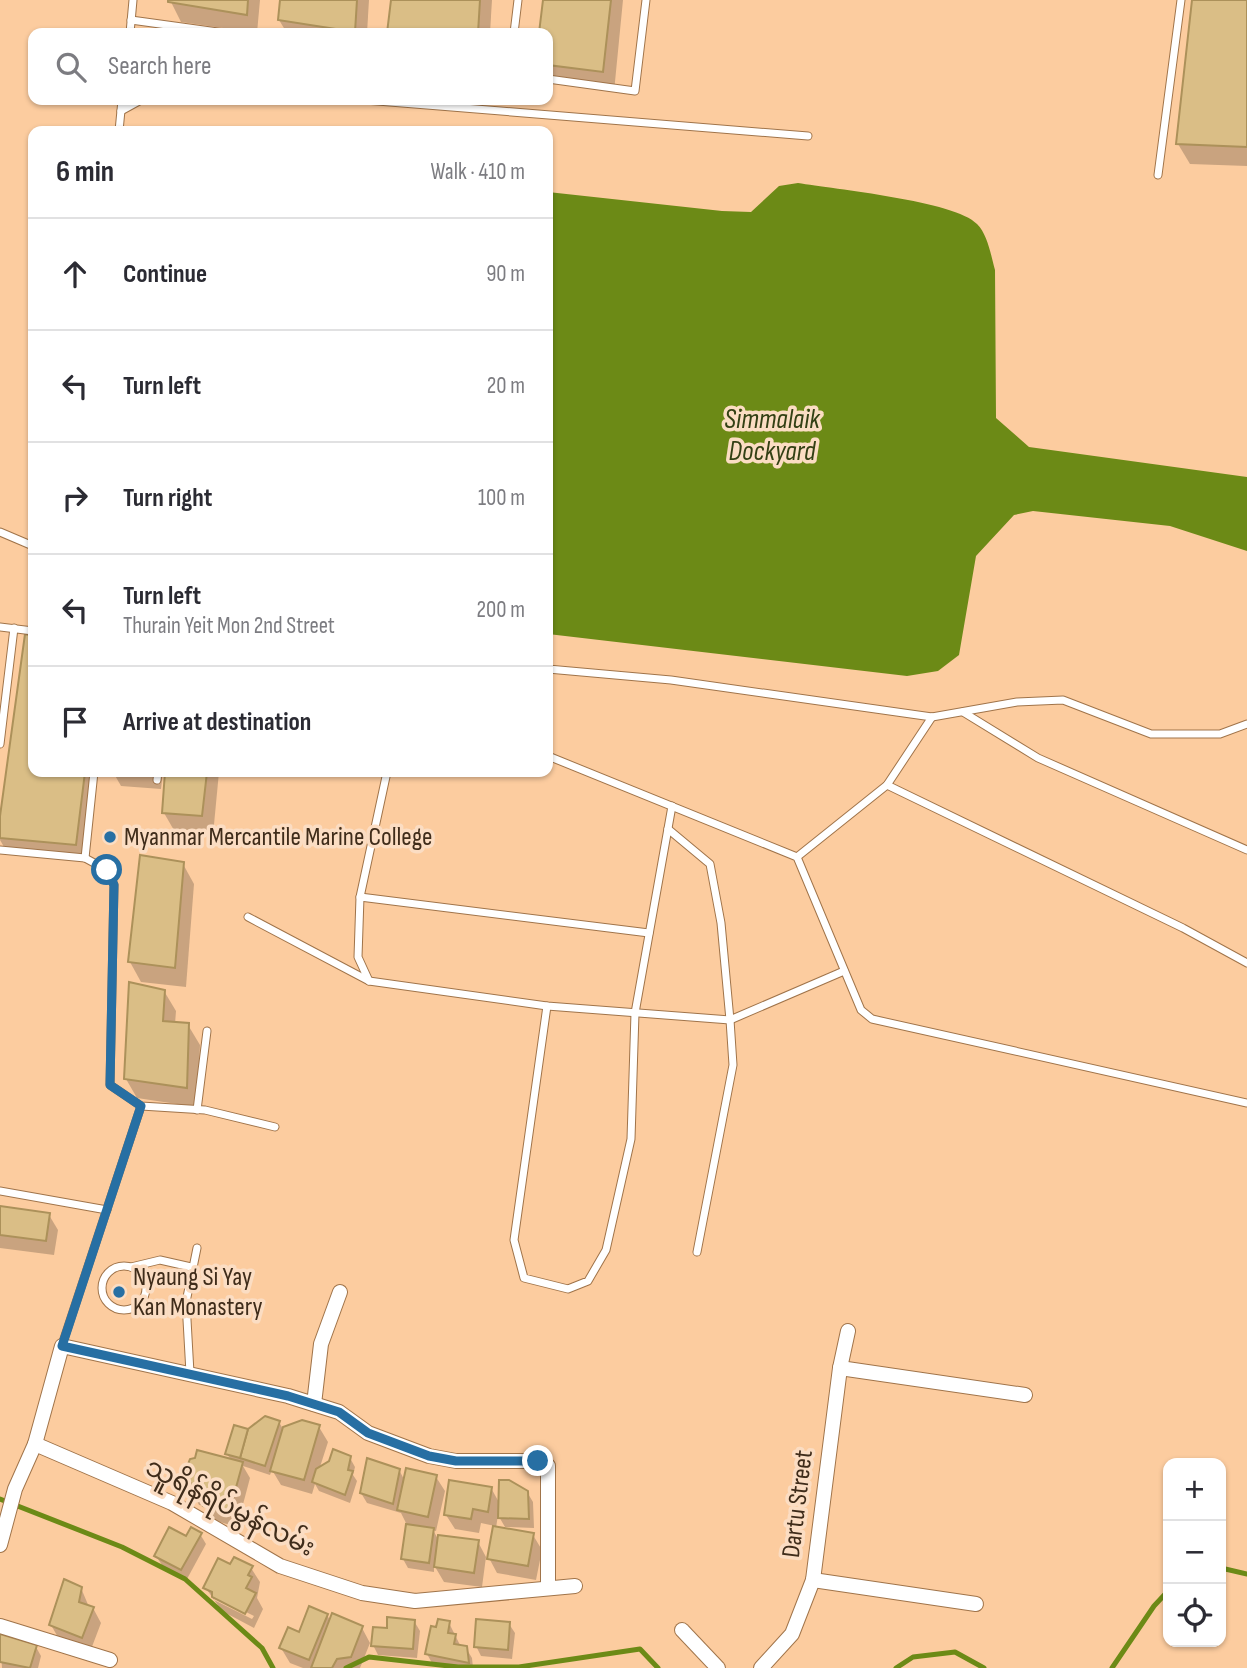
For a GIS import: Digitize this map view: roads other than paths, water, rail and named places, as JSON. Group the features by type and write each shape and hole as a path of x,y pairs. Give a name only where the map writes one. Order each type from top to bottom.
{"street":[{"path":"314,1404 321,1344 340,1292"},
{"name":"Dartu Street","path":"761,1668 792,1634 813,1580 840,1368 848,1331"},
{"path":"1,1540 15,1489 36,1444 62,1346 190,1373 314,1404 339,1412 368,1433 429,1456 456,1461 530,1460 548,1466 548,1588"},
{"path":"840,1368 1025,1395"},
{"name":"သူရိန်ရိပ်မွန်လမ်း","path":"36,1444 172,1503 280,1566 362,1593 415,1601 575,1586"},
{"path":"813,1580 976,1604"},
{"path":"0,1626 110,1660"},
{"path":"682,1630 718,1668"}],"lane":[{"path":"130,28 133,0"},
{"path":"515,28 519,0"},
{"path":"553,80 635,91 646,0"},
{"path":"1157,175 1181,0"},
{"path":"131,20 189,28"},
{"path":"120,126 122,105"},
{"path":"121,111 132,105"},
{"path":"427,105 808,136"},
{"path":"0,532 28,543"},
{"path":"0,627 28,630"},
{"path":"0,744 14,628"},
{"path":"553,669 671,680 932,718 1017,702 1063,700 1151,734 1220,734 1247,724"},
{"path":"963,712 1038,758 1247,850"},
{"path":"797,857 887,785 932,718"},
{"path":"553,758 797,857 860,1010 884,1024 1247,1102"},
{"path":"85,858 93,777"},
{"path":"369,981 358,957 360,897 386,777"},
{"path":"887,785 1183,928 1247,963"},
{"path":"547,1006 514,1240 524,1278 568,1289 588,1280 606,1250 631,1139 635,1013 672,806"},
{"path":"668,829 710,864 721,923 730,1020 733,1065 697,1252"},
{"path":"0,850 85,858 107,870 114,885 110,1085 141,1106 197,1110 275,1127"},
{"path":"360,897 649,933"},
{"path":"248,917 369,981 547,1006 730,1020 844,971"},
{"path":"197,1110 207,1031"},
{"path":"62,1346 141,1106"},
{"path":"0,1191 107,1210"},
{"path":"190,1373 186,1302 197,1248"},
{"path":"131,1267 144,1278 146,1295 135,1308 118,1310 104,1299 103,1282 113,1269 160,1260 191,1267"}],"water":[{"name":"Simmalaik Dockyard","path":"798,183 920,203 965,216 977,224 986,240 995,270 996,418 1029,447 1247,477 1247,551 1170,526 1033,511 1014,515 976,556 959,655 938,671 907,676 553,635 553,193 751,212 779,186"}],"waterway":[{"path":"0,1499 122,1547 185,1579 262,1648 273,1668"},
{"path":"1226,1569 1247,1574"},
{"path":"1112,1668 1163,1596"},
{"path":"346,1668 369,1657 458,1667 519,1667 640,1649 658,1668"},
{"path":"896,1668 913,1657 955,1652 984,1668"}],"place":[{"name":"Myanmar Mercantile Marine College","path":"110,837"},
{"name":"Nyaung Si Yay Kan Monastery","path":"119,1292"}]}
